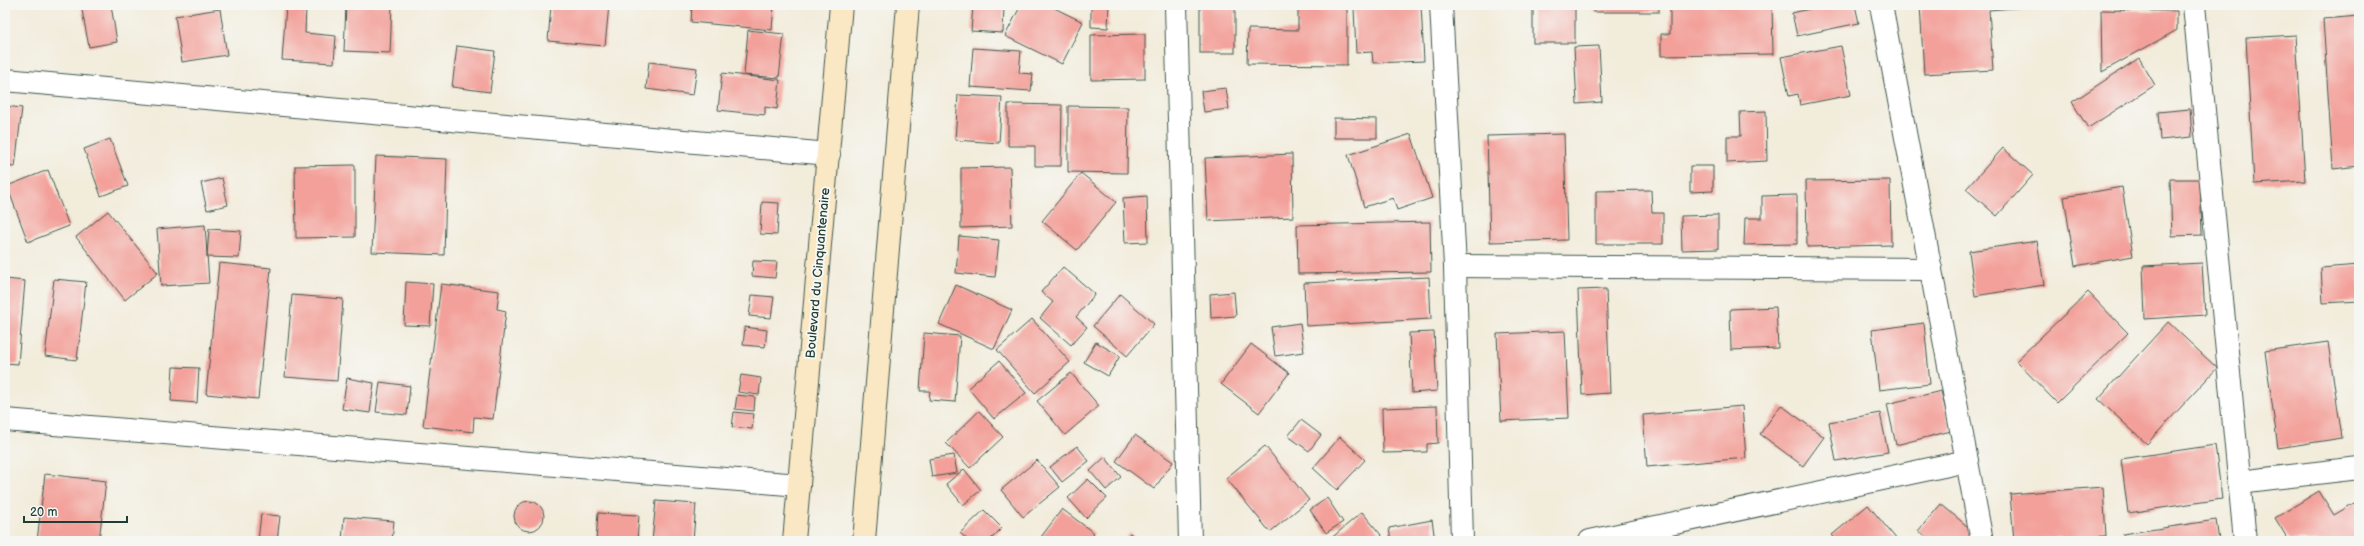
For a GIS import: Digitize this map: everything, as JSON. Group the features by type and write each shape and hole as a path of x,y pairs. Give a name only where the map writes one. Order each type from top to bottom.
{"main road":[{"name":"Boulevard du Cinquantenaire","path":"794,541 842,5"},
{"path":"864,541 908,5"}],"street":[{"path":"1176,5 1190,541"},
{"path":"1441,5 1455,266 1462,541"},
{"path":"1881,5 1982,541"},
{"path":"2194,5 2245,541"},
{"path":"5,80 829,154"},
{"path":"1455,266 1931,269"},
{"path":"5,420 799,485"},
{"path":"1590,541 1967,461"},
{"path":"2239,482 2359,468"}],"building":[{"path":"81,5 111,5 117,42 89,47"},
{"path":"346,5 392,5 390,53 344,51"},
{"path":"551,5 609,5 605,46 548,41"},
{"path":"692,5 774,5 772,30 691,22"},
{"path":"973,5 1004,5 1003,33 971,31"},
{"path":"1021,5 1048,5 1083,22 1062,64 1005,36"},
{"path":"1091,5 1109,5 1108,28 1091,27"},
{"path":"1200,5 1235,5 1235,53 1200,53"},
{"path":"1298,5 1347,5 1347,65 1247,64 1248,29 1298,30"},
{"path":"1372,5 1421,5 1424,61 1373,63 1372,52 1356,53 1354,8 1372,8"},
{"path":"1533,5 1575,5 1575,43 1533,43"},
{"path":"1593,5 1659,5 1659,12 1593,12"},
{"path":"1670,5 1772,5 1773,54 1661,56 1661,34 1670,34"},
{"path":"1827,5 1855,5 1859,23 1797,36 1792,13"},
{"path":"1920,5 2039,6 1989,10 1993,70 1924,74"},
{"path":"2324,5 2337,5 2337,6 2324,8"},
{"path":"286,6 306,7 305,33 336,36 334,63 282,60"},
{"path":"220,9 227,55 182,62 175,16"},
{"path":"2101,10 2177,11 2177,30 2102,72"},
{"path":"2359,16 2359,166 2333,169 2323,19"},
{"path":"748,30 784,34 779,78 744,75"},
{"path":"1145,34 1145,79 1091,80 1091,35"},
{"path":"2296,35 2305,181 2254,184 2246,38"},
{"path":"457,46 495,51 490,92 452,87"},
{"path":"1599,46 1602,102 1577,104 1574,47"},
{"path":"1841,46 1851,95 1800,105 1798,94 1789,96 1781,57"},
{"path":"973,48 1021,51 1019,73 1033,74 1031,91 970,87"},
{"path":"2139,58 2155,85 2088,128 2072,102"},
{"path":"649,62 697,68 693,95 646,89"},
{"path":"722,73 780,80 777,109 765,107 765,115 718,110"},
{"path":"1226,88 1229,109 1204,112 1201,91"},
{"path":"958,95 1002,97 999,143 955,140"},
{"path":"1008,104 1062,105 1061,166 1035,166 1035,146 1008,146"},
{"path":"5,106 22,108 15,167 5,166"},
{"path":"1068,106 1128,107 1127,173 1068,172"},
{"path":"2190,109 2192,137 2160,140 2158,112"},
{"path":"1766,111 1767,161 1727,163 1727,136 1741,136 1740,112"},
{"path":"1334,118 1377,119 1377,138 1334,138"},
{"path":"1411,134 1432,198 1397,210 1393,198 1364,207 1348,155"},
{"path":"1564,134 1567,240 1490,242 1487,136"},
{"path":"110,139 128,186 101,196 84,149"},
{"path":"2003,148 2033,175 1997,216 1966,189"},
{"path":"1292,154 1293,217 1208,221 1205,158"},
{"path":"376,156 447,159 444,255 372,252"},
{"path":"355,165 355,237 296,238 295,166"},
{"path":"1690,166 1713,166 1713,191 1690,192"},
{"path":"1010,167 1012,226 961,228 961,168"},
{"path":"48,170 69,226 28,242 7,186"},
{"path":"1081,173 1116,202 1077,250 1042,221"},
{"path":"222,178 228,205 207,210 201,183"},
{"path":"2170,179 2200,179 2202,235 2172,236"},
{"path":"1890,180 1891,245 1807,247 1806,181"},
{"path":"2122,187 2133,256 2075,266 2064,197"},
{"path":"1651,190 1652,213 1663,213 1663,244 1596,244 1596,191"},
{"path":"1797,195 1797,244 1744,245 1745,218 1762,218 1762,196"},
{"path":"1147,196 1148,242 1125,243 1123,198"},
{"path":"762,202 779,203 777,235 760,234"},
{"path":"108,211 158,273 125,300 76,237"},
{"path":"1718,215 1718,249 1682,250 1681,216"},
{"path":"1430,222 1431,272 1298,274 1297,225"},
{"path":"205,225 209,283 161,286 157,229"},
{"path":"209,229 241,231 239,258 207,257"},
{"path":"959,236 999,240 995,277 956,273"},
{"path":"2037,241 2044,285 1975,296 1969,251"},
{"path":"753,261 777,262 775,278 752,276"},
{"path":"219,263 271,268 258,399 206,394"},
{"path":"2202,263 2205,315 2145,319 2143,266"},
{"path":"2359,265 2359,301 2323,303 2321,268"},
{"path":"1063,267 1095,294 1076,317 1087,327 1071,345 1040,318 1053,302 1041,292"},
{"path":"1429,277 1431,319 1306,326 1304,283"},
{"path":"5,279 25,281 18,364 5,363"},
{"path":"54,279 86,282 77,360 45,356"},
{"path":"406,282 433,284 430,326 404,325"},
{"path":"441,284 499,291 497,309 506,311 493,419 474,417 473,432 423,426"},
{"path":"956,285 1012,310 994,349 939,324"},
{"path":"1606,289 1610,393 1582,395 1578,290"},
{"path":"1234,292 1236,316 1211,318 1210,294"},
{"path":"2088,292 2128,333 2057,403 2016,361"},
{"path":"1120,294 1154,324 1127,356 1093,326"},
{"path":"292,295 343,299 337,381 285,377"},
{"path":"752,295 774,297 771,318 749,316"},
{"path":"1776,307 1778,348 1731,350 1730,309"},
{"path":"1032,319 1070,362 1035,393 997,350"},
{"path":"2168,322 2217,368 2147,444 2098,399"},
{"path":"1300,323 1304,352 1275,356 1271,327"},
{"path":"1924,323 1930,384 1879,390 1872,330"},
{"path":"745,327 767,330 765,347 743,345"},
{"path":"1565,331 1569,418 1501,421 1497,334"},
{"path":"1434,332 1437,391 1412,393 1409,333"},
{"path":"924,333 960,336 955,402 929,400 930,391 920,391"},
{"path":"1096,342 1120,356 1108,376 1084,362"},
{"path":"2328,342 2342,438 2278,448 2265,351"},
{"path":"1251,344 1289,373 1259,413 1221,384"},
{"path":"999,361 1026,393 994,419 968,388"},
{"path":"173,367 199,368 197,403 171,401"},
{"path":"1071,373 1099,406 1065,435 1037,401"},
{"path":"741,375 761,378 759,395 738,392"},
{"path":"347,378 374,383 370,413 342,409"},
{"path":"380,382 410,386 407,415 376,412"},
{"path":"1941,391 1951,431 1896,445 1887,404"},
{"path":"737,395 755,397 754,411 735,409"},
{"path":"1781,405 1824,437 1803,466 1760,434"},
{"path":"1437,406 1438,443 1427,444 1427,452 1383,453 1382,408"},
{"path":"1742,406 1746,458 1647,467 1643,415"},
{"path":"979,411 1003,437 970,468 946,443"},
{"path":"734,412 754,414 752,429 732,427"},
{"path":"1880,413 1888,452 1836,461 1829,422"},
{"path":"1301,420 1321,435 1309,451 1288,436"},
{"path":"1135,435 1173,462 1154,489 1116,461"},
{"path":"1340,437 1365,460 1337,490 1313,468"},
{"path":"2215,445 2222,499 2128,513 2121,459"},
{"path":"1077,446 1089,461 1062,482 1050,467"},
{"path":"1265,446 1309,500 1270,532 1226,478"},
{"path":"954,455 957,473 932,477 929,459"},
{"path":"1105,457 1121,477 1106,490 1090,471"},
{"path":"1037,460 1060,487 1023,517 1001,490"},
{"path":"964,469 981,490 963,505 946,484"},
{"path":"45,474 106,481 99,541 37,541"},
{"path":"1088,479 1107,498 1086,518 1068,498"},
{"path":"2103,487 2106,536 2014,541 2010,494"},
{"path":"2319,491 2334,515 2354,503 2359,512 2359,541 2289,541 2275,518"},
{"path":"1327,498 1343,522 1326,533 1310,510"},
{"path":"529,501 540,505 544,516 540,527 529,531 518,527 514,516 518,505"},
{"path":"656,501 696,504 693,541 652,541"},
{"path":"1941,504 1975,533 1968,541 1930,541 1918,531"},
{"path":"1868,505 1898,541 1837,541 1832,535"},
{"path":"1062,509 1094,533 1088,541 1038,541"},
{"path":"984,510 1002,528 989,541 969,541 960,533"},
{"path":"1362,512 1386,541 1328,541"},
{"path":"598,513 639,515 637,541 596,541"},
{"path":"261,514 280,516 277,541 258,541"},
{"path":"344,517 394,521 392,541 342,541"},
{"path":"1432,520 1435,541 1391,541 1389,528"},
{"path":"2216,520 2219,541 2124,541 2123,534"},
{"path":"1130,533 1139,541 1124,541"}]}
